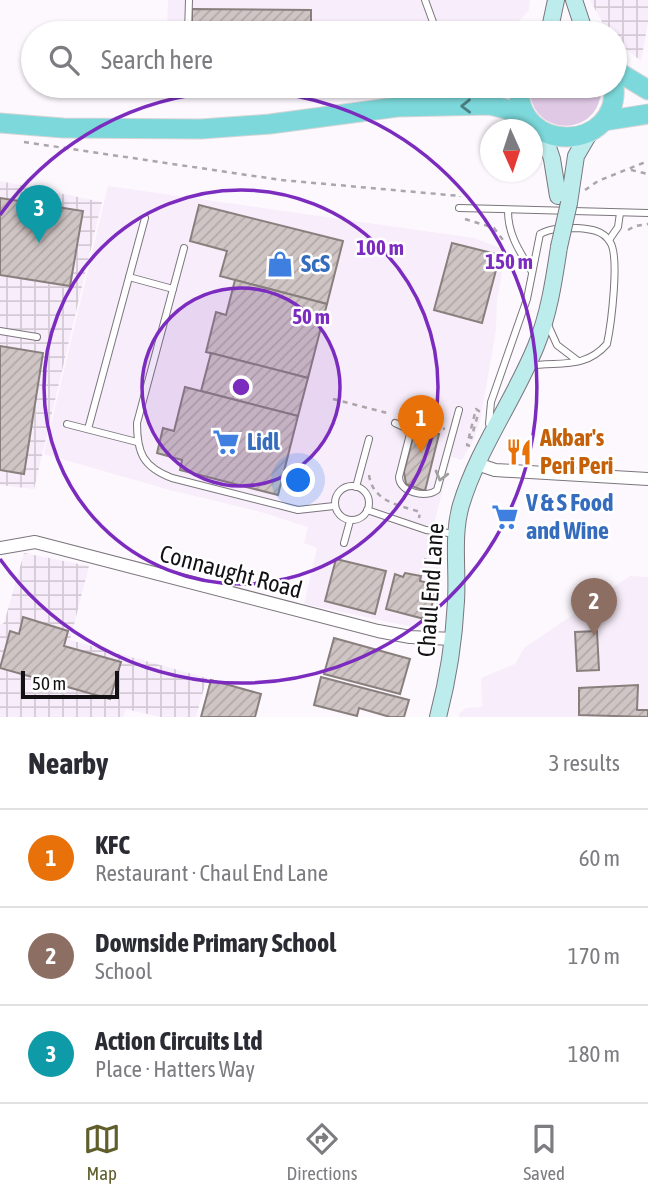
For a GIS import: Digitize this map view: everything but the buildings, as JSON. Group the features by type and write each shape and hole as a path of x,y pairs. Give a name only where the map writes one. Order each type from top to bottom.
{"main road":[{"path":"627,77 648,90"},
{"path":"397,107 428,98"},
{"path":"519,98 531,119"},
{"path":"597,127 611,108 612,98"},
{"path":"0,123 63,128 201,129 270,124 397,107 490,105 506,109 523,119"},
{"path":"543,129 566,138 648,114"}],"street":[{"path":"552,21 556,0"},
{"path":"574,0 581,21"},
{"name":"Chaul End Lane","path":"438,717 453,639 456,534 460,508 477,464 527,366 551,292 576,156 597,127"},
{"name":"Chaul End Lane","path":"543,140 570,195"},
{"path":"477,464 495,470 648,479"},
{"name":"Connaught Road","path":"0,548 35,542 379,631 410,637 453,639"}],"lane":[{"path":"188,21 189,0"},
{"path":"425,0 433,21"},
{"path":"459,208 648,213"},
{"path":"508,211 508,223 515,243 533,272"},
{"path":"609,240 618,227 621,214"},
{"path":"88,429 145,218"},
{"path":"496,429 489,424 491,402 527,299 540,234 548,229 580,228 600,231 609,240 615,255 607,344 593,356 579,362 527,366"},
{"path":"184,248 137,424 137,442 145,461 156,472 172,478 298,510 334,506"},
{"path":"129,277 173,289"},
{"path":"544,318 556,345 579,362"},
{"path":"0,331 37,337"},
{"path":"396,424 408,429 410,434 399,484 404,489 433,494 437,490 459,410"},
{"path":"67,424 137,442"},
{"path":"356,487 369,439"},
{"path":"345,487 356,487 366,493 369,505 360,518 350,521 340,516 334,506 334,500 345,487"},
{"path":"367,510 426,530 456,534"},
{"path":"344,543 350,521"}],"path":[{"path":"24,142 281,180 460,195 459,208"},
{"path":"570,195 648,161"},
{"path":"631,169 648,174"},
{"path":"467,445 476,409 479,411 471,442 474,444"},
{"path":"369,473 374,490 379,496 387,502 420,512"},
{"path":"424,563 430,546"}],"shaded area":[{"path":"168,0 530,0 529,10 519,21 167,21"},
{"path":"590,0 648,0 648,22 641,61 627,50 627,21 601,21"},
{"path":"532,98 599,98 590,116 579,123 566,126 552,123 541,116"},
{"path":"0,181 102,202 34,489 0,485"},
{"path":"108,186 474,238 506,250 497,300 496,330 480,421 462,460 451,457 428,548 437,556 442,577 438,618 431,628 413,627 304,604 317,548 304,543 308,527 44,454"},
{"path":"24,553 89,566 70,640 207,678 196,717 160,717 126,709 123,717 0,717 0,625 4,623"},
{"path":"630,576 648,577 648,717 459,717 466,708 482,707 481,678 515,664 524,648"}],"place":[{"name":"Action Circuits Ltd","path":"39,243"},
{"name":"ScS","path":"280,264"},
{"name":"Lidl","path":"226,442"},
{"name":"Akbar's Peri Peri","path":"519,452"},
{"name":"KFC","path":"421,453"},
{"name":"V & S Food and Wine","path":"505,517"},
{"name":"Downside Primary School","path":"594,636"}]}
